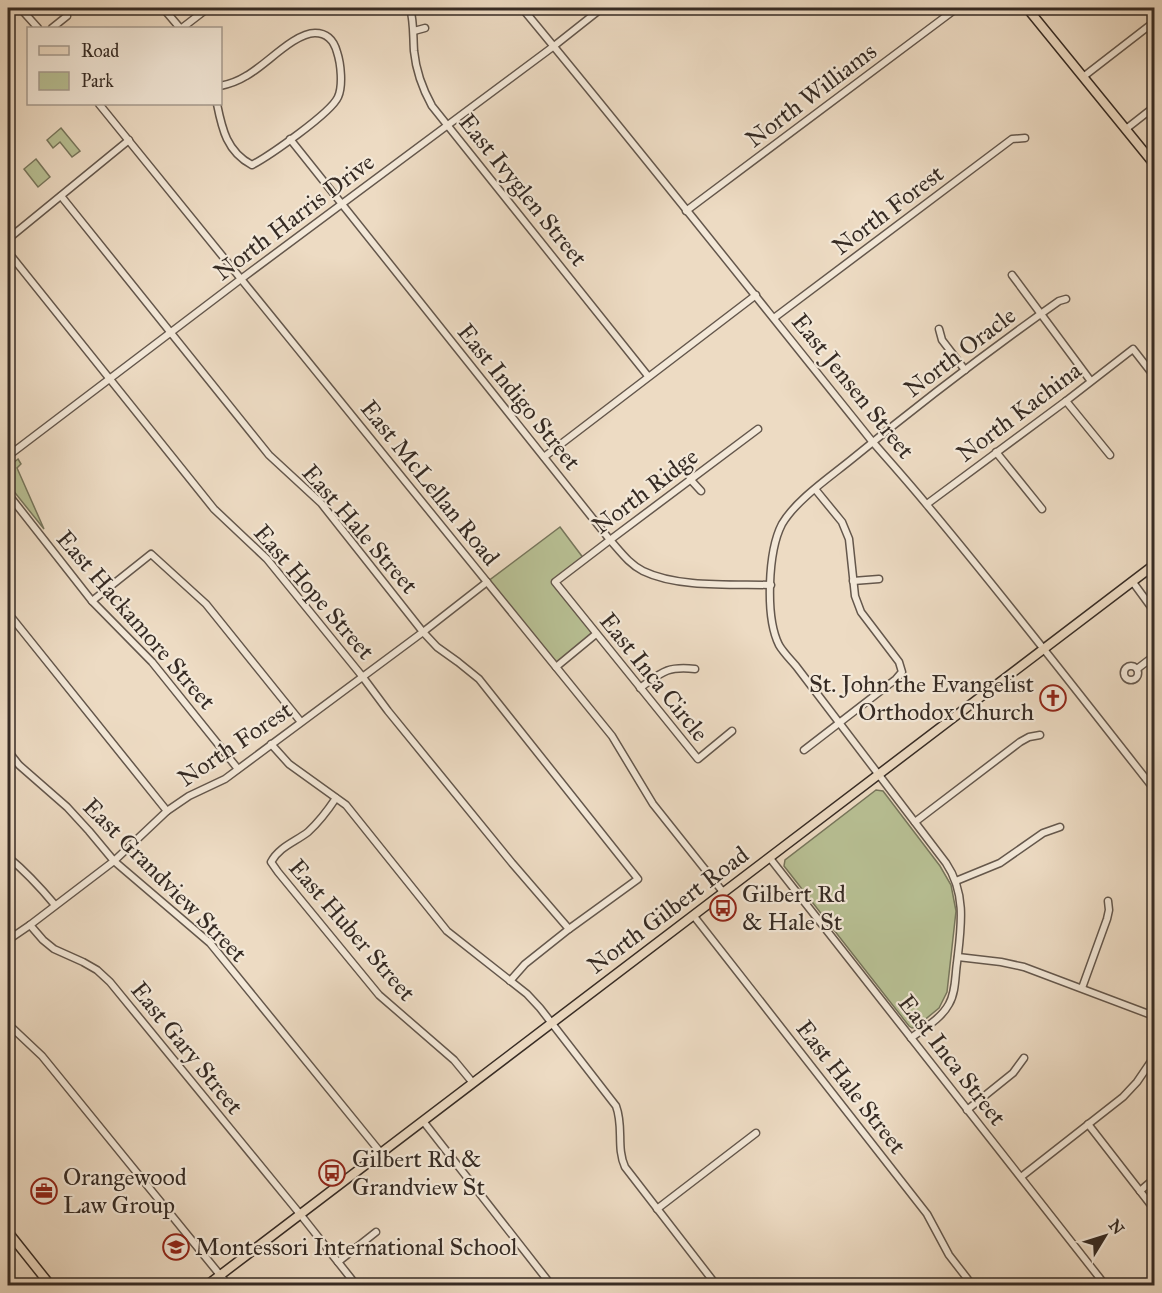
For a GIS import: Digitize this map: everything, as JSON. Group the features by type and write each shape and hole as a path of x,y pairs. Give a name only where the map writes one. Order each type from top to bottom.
{"main road":[{"path":"1027,8 1155,164"},
{"name":"North Gilbert Road","path":"206,1286 1155,565"},
{"path":"8,1233 51,1286"}],"street":[{"path":"20,8 37,27"},
{"path":"163,8 180,27"},
{"path":"182,27 208,8"},
{"name":"East Ivyglen Street","path":"410,8 413,17 414,52 422,86 432,106 648,376"},
{"name":"East Jensen Street","path":"522,8 873,442 927,504 1155,789"},
{"name":"North Harris Drive","path":"8,456 602,8"},
{"name":"North Williams","path":"686,211 957,8"},
{"path":"53,27 67,16"},
{"path":"1083,77 1155,22"},
{"path":"414,30 425,28"},
{"path":"217,105 227,140 244,160 252,165 290,139 338,99 341,86 339,56 328,36 316,33 307,35 295,40 248,76 222,86"},
{"name":"East McLellan Road","path":"100,105 612,736 653,804 723,892"},
{"path":"1126,129 1155,106"},
{"name":"North Forest","path":"774,318 1012,139 1025,138"},
{"name":"East Indigo Street","path":"290,139 626,558 641,570 662,579 685,583 771,585"},
{"path":"8,239 129,140"},
{"name":"East Hale Street","path":"61,196 269,455 321,503 437,647 479,679 638,879 569,929"},
{"name":"East Hope Street","path":"8,252 214,509 267,559 512,863 569,929"},
{"path":"1012,275 1090,380"},
{"path":"544,457 756,295"},
{"name":"North Oracle","path":"873,442 1040,314 1066,299"},
{"path":"939,329 942,340 965,370"},
{"name":"North Kachina","path":"927,504 1133,349 1155,376"},
{"path":"1066,401 1110,455"},
{"name":"North Ridge","path":"555,582 758,429"},
{"path":"873,442 796,506 784,522 772,554 771,617 779,646 879,774 946,863 956,881 962,914 954,990 950,1003 936,1019 911,1038"},
{"path":"996,452 1042,508"},
{"path":"690,479 701,491"},
{"path":"804,750 896,680 902,672 899,662 861,612 855,596 849,539 842,522 815,489"},
{"name":"East Hackamore Street","path":"8,494 92,601 152,662 238,769"},
{"path":"92,601 151,554 206,604 301,722"},
{"path":"853,581 879,579"},
{"path":"1132,581 1155,611"},
{"name":"North Forest","path":"8,939 114,861 167,811 189,796 225,779 487,582"},
{"name":"East Inca Circle","path":"555,582 698,759 732,731"},
{"path":"8,613 167,811"},
{"path":"556,667 596,634"},
{"path":"1137,669 1155,656"},
{"path":"640,688 669,669 681,667 695,669"},
{"path":"915,822 1020,742 1040,735"},
{"path":"270,744 289,764 346,805 447,931 531,998 552,1023 616,1106 620,1120 622,1161 629,1173 717,1286"},
{"name":"East Grandview Street","path":"8,751 19,765 67,807 114,861 210,943 381,1153"},
{"name":"East Huber Street","path":"336,798 313,827 280,851 271,862 379,995 454,1060 473,1083"},
{"path":"956,881 1000,863 1043,833 1060,827"},
{"path":"8,857 38,885 55,905"},
{"name":"East Inca Street","path":"769,857 1106,1286"},
{"path":"1082,988 1107,919 1108,901"},
{"name":"East Hale Street","path":"693,915 927,1214 950,1255 973,1286"},
{"name":"East Gary Street","path":"30,925 54,949 97,970 110,982 357,1286"},
{"path":"510,981 525,964 569,929"},
{"path":"958,957 1024,967 1155,1016"},
{"path":"8,1024 42,1056 229,1286"},
{"path":"1021,1177 1130,1090 1155,1057"},
{"path":"967,1110 1010,1076 1024,1058"},
{"path":"423,1121 552,1286"},
{"path":"1088,1124 1155,1209"},
{"path":"657,1209 756,1133"},
{"path":"1140,1191 1155,1179"},
{"path":"338,1262 376,1232"}],"green space":[{"path":"61,128 80,151 72,157 60,142 53,148 47,140"},
{"path":"36,159 50,177 38,187 24,169"},
{"path":"18,459 21,464 17,468 44,529 8,484 8,467"},
{"path":"560,527 584,559 555,583 596,634 556,667 487,582"},
{"path":"876,790 883,791 940,866 951,885 956,911 947,992 939,1008 912,1028 784,866 785,860"}],"place":[{"name":"St. John the Evangelist Orthodox Church","path":"1053,698"},
{"name":"Gilbert Rd & Hale St","path":"723,908"},
{"name":"Gilbert Rd & Grandview St","path":"332,1173"},
{"name":"Orangewood Law Group","path":"44,1191"},
{"name":"Montessori International School","path":"176,1247"}]}
